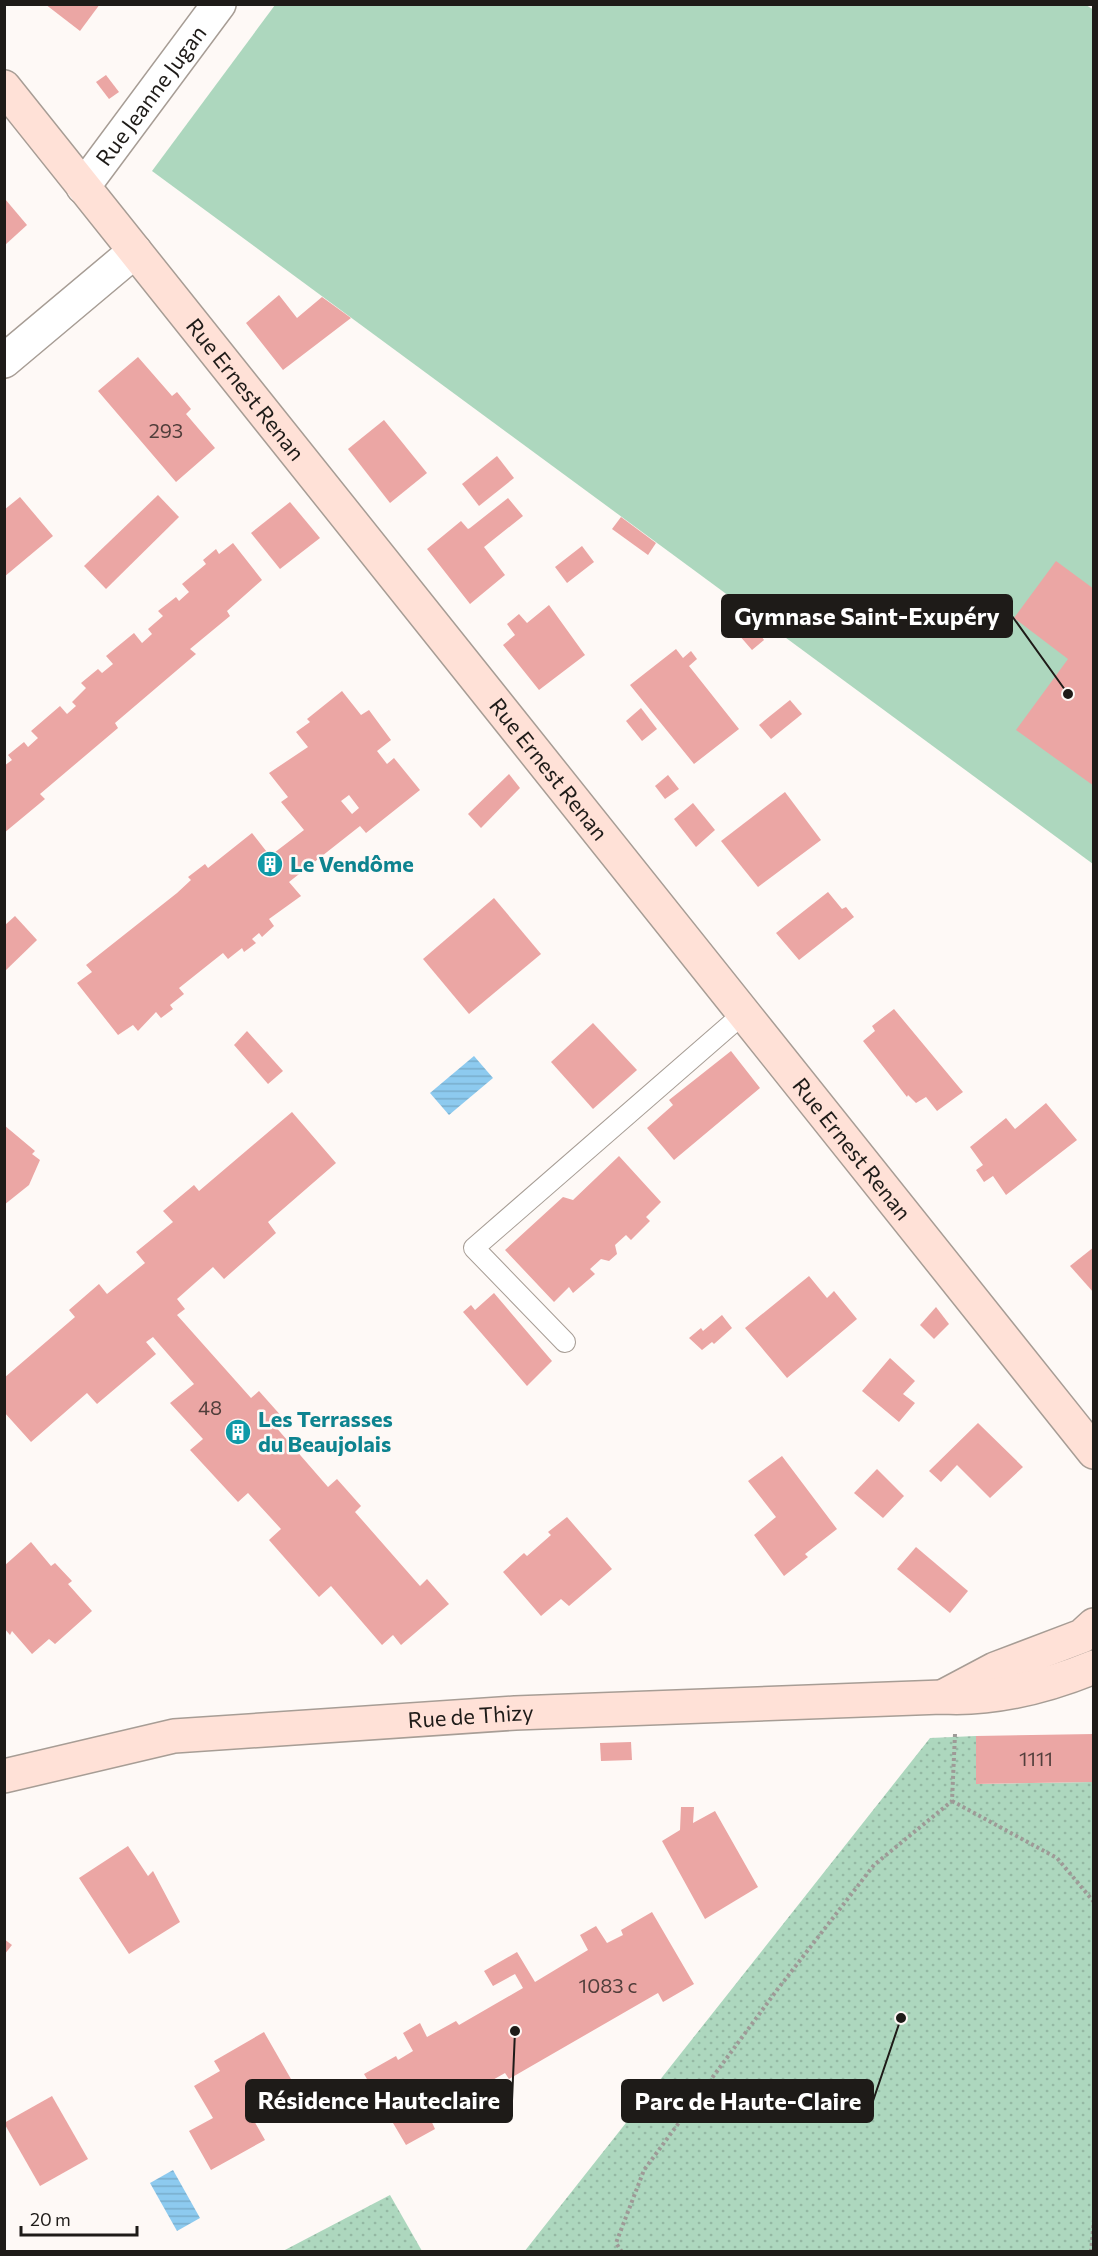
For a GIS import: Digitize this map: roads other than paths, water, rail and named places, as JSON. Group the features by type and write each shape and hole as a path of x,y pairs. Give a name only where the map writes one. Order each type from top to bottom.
{"main road":[{"name":"Rue Ernest Renan","path":"4,87 1094,1452"},
{"name":"Rue de Thizy","path":"942,1697 995,1669 1082,1636 1094,1625"},
{"name":"Rue de Thizy","path":"4,1776 174,1736 515,1713 942,1697 977,1699 1004,1695 1094,1667"}],"street":[{"name":"Rue Jeanne Jugan","path":"83,187 219,4"},
{"path":"4,361 135,251"}],"lane":[{"path":"564,1342 474,1248 743,1014"}],"water":[{"path":"474,1056 493,1078 449,1115 430,1093"},
{"path":"173,2170 200,2218 177,2231 150,2183"}],"place":[{"name":"Gymnase Saint-Exupéry","path":"1068,694"},
{"name":"Le Vendôme","path":"270,864"},
{"name":"Les Terrasses du Beaujolais","path":"238,1432"},
{"name":"Parc de Haute-Claire","path":"901,2018"},
{"name":"Résidence Hauteclaire","path":"515,2031"}]}
